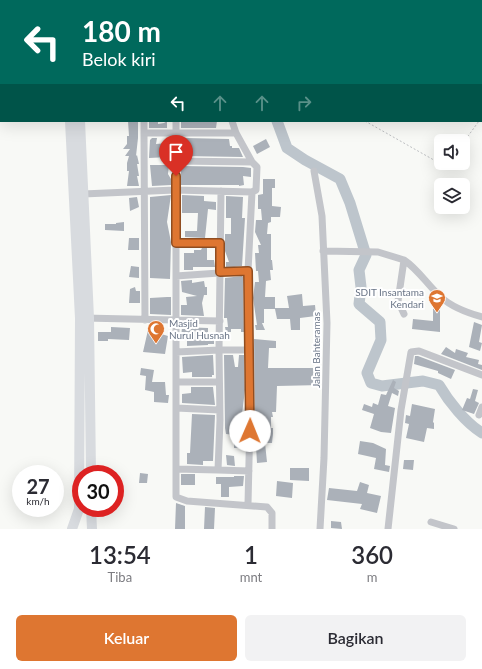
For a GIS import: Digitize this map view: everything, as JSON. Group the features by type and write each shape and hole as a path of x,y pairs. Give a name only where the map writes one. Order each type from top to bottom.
{"highway":[{"path":"70,122 85,318 79,509 72,529"},
{"path":"80,122 91,465"},
{"path":"91,517 92,529"}],"street":[{"path":"144,122 145,320"},
{"path":"176,122 176,497 179,499 248,504 270,509 272,513 272,529"},
{"path":"83,194 175,190 252,192 256,190 258,186 257,167 252,162 236,133 232,122"},
{"path":"144,133 236,133"},
{"path":"176,161 252,162"},
{"name":"Jalan Bahteramas","path":"314,171 322,216 327,323 327,382 320,529"},
{"path":"218,470 221,191"},
{"path":"248,504 250,350 248,271 252,192"},
{"path":"176,243 220,243"},
{"path":"323,251 378,252 404,260 414,267 442,298 453,305 482,317"},
{"path":"404,260 398,301 404,314"},
{"path":"176,276 248,271"},
{"path":"85,318 175,322 220,321"},
{"path":"176,352 250,350"},
{"path":"388,529 401,410 409,356 411,352 416,350 482,375"},
{"path":"176,382 219,382"},
{"path":"479,415 482,407"},
{"path":"176,408 219,410"},
{"path":"176,469 249,471"},
{"path":"431,522 454,529"}],"path":[{"path":"367,122 434,160"},
{"path":"470,134 478,122"}],"building":[{"path":"128,122 138,122 136,156 137,155 139,164 137,164 139,176 137,176 139,186 127,186 129,171 127,171 127,163 129,156 125,156 130,149 123,149 127,144 127,136 129,136"},
{"path":"149,122 158,122 158,124 167,122 167,128 149,128"},
{"path":"181,122 217,122 216,128 181,128"},
{"path":"152,138 157,138 156,144 169,143 169,157 149,158 150,140"},
{"path":"185,138 229,139 230,146 232,146 232,148 239,148 243,157 181,156 181,146 185,146"},
{"path":"266,139 270,147 257,154 253,146"},
{"path":"150,165 169,165 168,174 171,179 171,185 152,186"},
{"path":"181,166 251,168 251,177 243,176 244,185 239,186 181,185"},
{"path":"263,179 275,179 275,188 272,188 272,206 281,207 280,217 271,217 271,222 268,223 267,234 271,234 271,260 273,270 270,270 271,280 266,281 265,297 275,297 275,308 289,308 287,296 302,294 303,306 315,305 316,316 300,318 300,330 291,330 290,319 277,319 275,309 264,309 264,323 262,323 265,330 256,330 255,325 257,325 253,298 255,282 259,282 258,271 256,271 255,253 259,253 258,245 261,245 255,232 256,220 262,220 261,209 258,209 258,195 263,194"},
{"path":"171,195 167,222 171,242 170,279 150,278 150,197"},
{"path":"182,195 204,196 204,201 216,202 216,210 208,209 205,238 185,237 185,231 197,231 198,213 182,213"},
{"path":"226,196 243,197 242,218 245,218 242,266 226,268 226,262 229,262 225,251 225,234 231,234 231,218 226,218"},
{"path":"137,197 139,207 130,211 129,198"},
{"path":"124,222 124,231 105,230 105,224"},
{"path":"129,238 139,238 139,250 128,250"},
{"path":"202,248 207,248 207,260 214,260 215,267 193,267 193,270 184,270 184,253 194,253 194,250 201,250"},
{"path":"131,266 139,267 139,278 129,277"},
{"path":"242,276 244,332 241,332 241,329 231,329 231,332 226,332 225,327 228,327 227,318 224,318 225,278"},
{"path":"192,280 192,283 204,281 205,287 207,287 207,295 204,295 202,303 204,316 181,315 181,305 187,305 186,297 197,296 182,292 181,281"},
{"path":"135,287 136,291 140,291 140,303 129,303 130,289"},
{"path":"171,297 171,315 150,314 150,298"},
{"path":"433,309 440,309 440,332 412,329 413,319 433,321"},
{"path":"474,322 482,325 479,342 482,343 480,351 469,347"},
{"path":"111,327 130,328 129,340 108,339 108,341 98,341 98,332 111,332"},
{"path":"182,327 208,328 208,335 214,335 214,344 187,346 187,340 181,339"},
{"name":"Masjid Nurul Husnah","path":"148,330 168,336 165,354 143,352"},
{"path":"254,339 276,341 276,348 269,348 268,368 321,368 321,385 277,386 276,412 272,412 273,417 271,417 271,428 273,428 272,443 265,443 267,462 257,463 256,446 259,446 255,420"},
{"path":"446,347 455,353 456,349 468,353 466,357 479,360 478,364 482,365 482,370 441,354"},
{"path":"213,355 214,375 212,375 212,377 192,377 192,372 183,373 182,357"},
{"path":"224,355 233,355 235,367 238,367 239,355 244,355 245,390 242,414 244,414 245,421 244,448 234,448 234,435 226,434"},
{"path":"415,356 455,370 451,379 438,373 438,371 414,364"},
{"path":"141,368 154,370 152,382 165,382 166,395 169,395 168,403 154,402 154,392 145,390 146,376 140,375"},
{"path":"393,380 396,382 394,388 399,391 398,396 392,393 388,406 395,408 391,433 381,432 370,428 374,414 362,410 364,404 372,407 373,403 378,405 381,394 386,395"},
{"path":"191,387 213,387 215,405 182,403 182,394 191,393"},
{"path":"473,389 478,390 475,401 479,403 474,414 462,410 467,398 470,399"},
{"path":"412,404 435,409 433,422 434,429 427,428 424,442 406,438 409,424 405,423 406,415 410,416"},
{"path":"192,414 215,415 213,461 203,461 203,465 187,464 187,453 190,453"},
{"path":"360,441 373,443 386,449 385,465 390,466 389,472 374,469 376,458 358,454"},
{"path":"226,455 234,456 235,466 227,465"},
{"path":"404,460 414,460 413,470 403,469"},
{"path":"290,468 309,468 309,481 290,480"},
{"path":"140,473 148,474 147,483 139,483"},
{"path":"181,474 195,474 195,485 181,485"},
{"path":"244,476 243,486 229,487 229,497 221,497 221,484 216,484 216,477"},
{"path":"277,481 293,483 292,498 276,496"},
{"path":"360,482 369,485 367,493 381,496 377,513 360,509 362,504 327,500 329,488 357,491"},
{"path":"176,503 185,506 185,529 175,529"},
{"path":"205,507 215,508 214,529 204,529"},
{"path":"331,521 341,522 342,529 331,528"}],"waterway":[{"path":"277,122 287,148 305,160 340,179 350,203 366,255 359,270 361,287 359,304 380,322 381,340 367,373 371,383 382,386 423,381 439,385 458,411 482,433"}],"place":[{"name":"SDIT Insantama Kendari","path":"437,313"},
{"name":"Masjid Nurul Husnah","path":"156,344"}],"route":[{"path":"176,176 176,243 220,243 220,272 248,271 250,431"}]}
